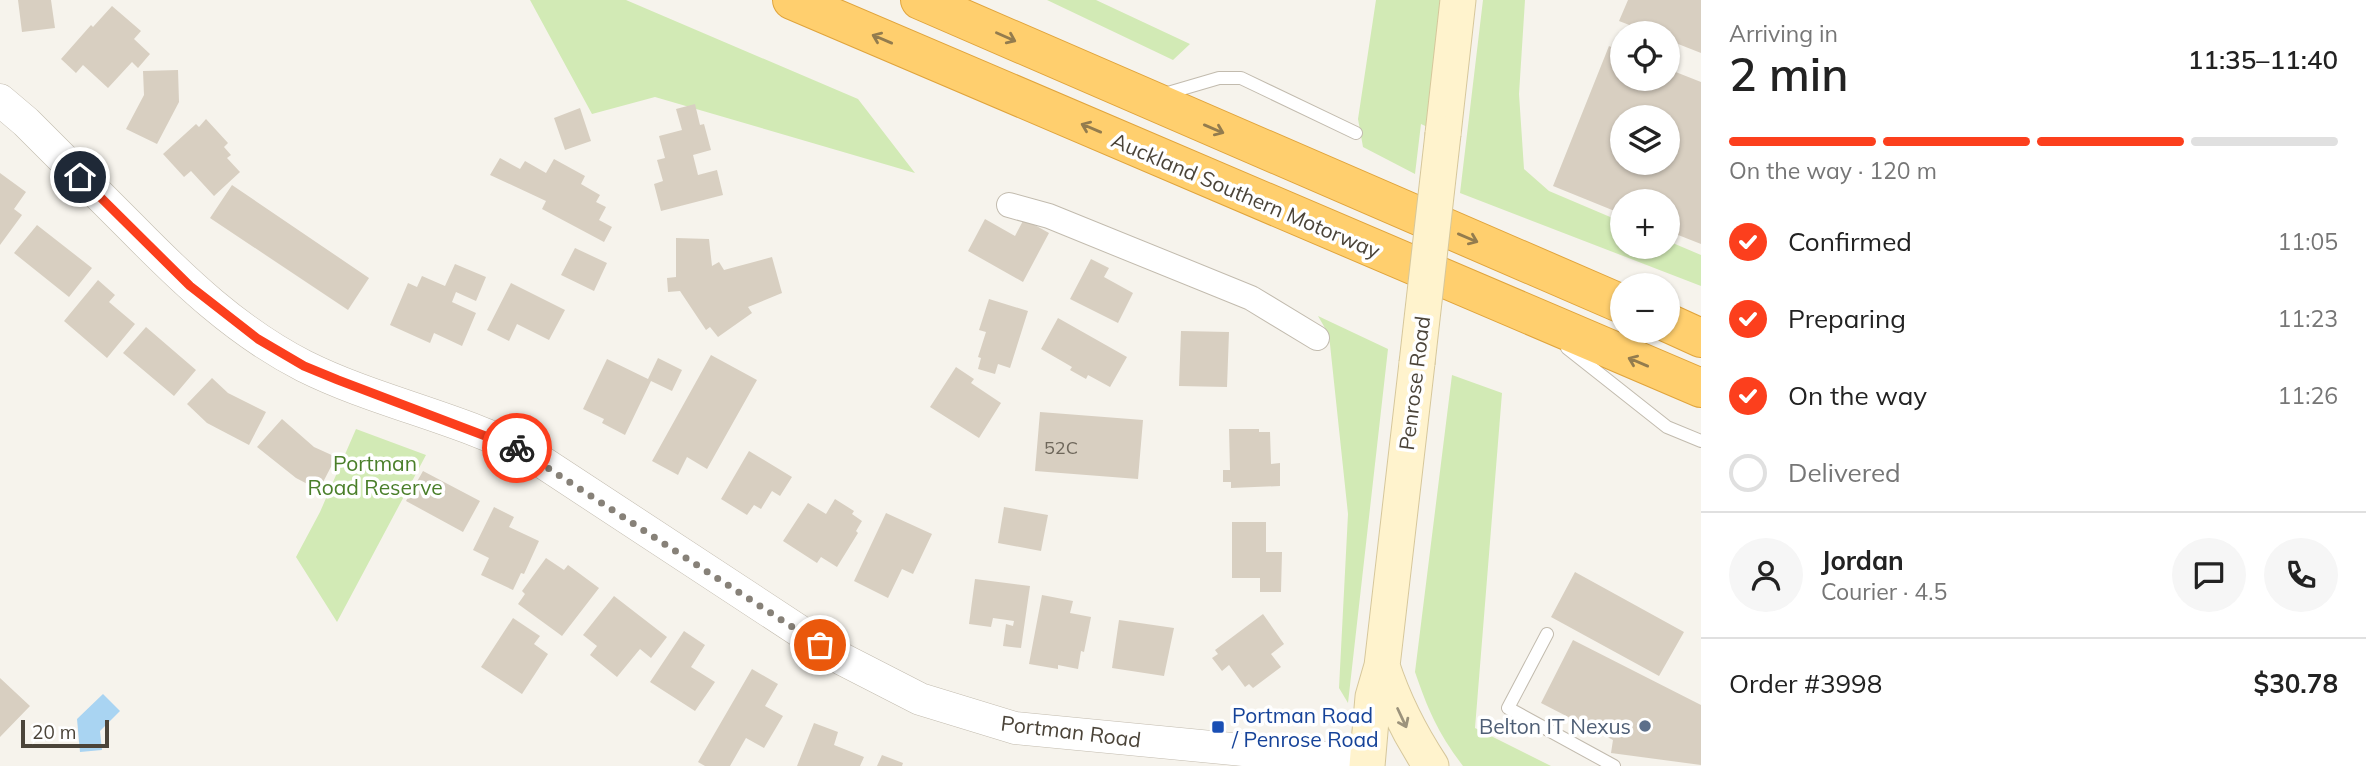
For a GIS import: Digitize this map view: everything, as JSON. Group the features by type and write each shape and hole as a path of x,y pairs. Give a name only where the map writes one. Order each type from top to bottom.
{"highway":[{"name":"Auckland Southern Motorway","path":"792,0 1701,388"},
{"path":"920,0 1610,299"},
{"path":"1680,328 1701,338"}],"main road":[{"name":"Penrose Road","path":"1367,764 1373,697 1382,666 1458,0"},
{"path":"1382,666 1408,732 1431,766"}],"street":[{"name":"Portman Road","path":"0,100 26,122 190,286 258,339 304,366 508,443 536,458 842,659 919,699 1015,728 1367,764"},
{"path":"1009,205 1049,216 1251,298 1317,338"}],"lane":[{"path":"1148,100 1219,78 1241,78 1356,133"},
{"path":"1524,313 1667,427 1701,441"},
{"path":"1547,634 1508,708 1614,766"}],"green space":[{"path":"530,0 626,0 858,99 915,173 655,97 592,114"},
{"path":"1047,0 1096,0 1190,44 1173,60"},
{"path":"1376,0 1443,0 1434,130 1421,124 1415,174 1363,147 1358,119"},
{"path":"1483,0 1525,0 1519,94 1524,169 1549,191 1610,217 1610,251 1460,193"},
{"path":"1680,246 1701,255 1701,286 1680,278 1680,273 1667,273 1631,259 1680,259"},
{"path":"1318,316 1388,349 1348,703 1339,688 1348,514 1329,335"},
{"path":"1452,375 1502,393 1475,728 1551,766 1463,766 1434,721 1415,672"},
{"name":"Portman Road Reserve","path":"356,429 426,455 337,622 296,557 320,512"}],"water":[{"path":"103,694 120,711 100,731 102,750 80,752 77,719"}],"building":[{"path":"18,0 51,0 55,28 22,32"},
{"path":"1628,0 1701,0 1701,53 1680,45 1680,21 1619,21"},
{"path":"112,6 141,31 134,39 150,54 138,68 132,62 108,88 83,65 76,73 61,59"},
{"path":"1609,46 1610,91 1680,91 1680,74 1701,82 1701,244 1680,236 1680,189 1610,189 1610,209 1553,186"},
{"path":"178,70 179,102 157,144 126,129 144,95 143,71"},
{"path":"695,104 700,125 704,124 711,150 693,155 698,175 717,170 723,195 661,211 654,184 663,181 657,160 665,158 659,136 682,130 676,109"},
{"path":"580,108 591,141 565,150 554,118"},
{"path":"206,119 228,143 224,147 231,155 227,158 240,172 214,196 191,171 184,177 163,154 196,124 199,127"},
{"path":"500,158 520,169 525,161 546,173 554,159 585,176 581,184 600,195 596,202 606,207 599,220 612,227 604,242 542,209 546,201 490,175"},
{"path":"0,173 26,192 14,209 22,215 0,245"},
{"path":"232,185 369,278 348,310 210,218"},
{"path":"985,219 1015,236 1024,219 1049,233 1023,282 968,251"},
{"path":"37,225 92,268 69,297 14,253"},
{"path":"676,238 709,239 712,266 719,262 724,270 772,257 782,293 748,307 752,313 718,337 710,327 706,330 680,291 668,292 667,278 676,277"},
{"path":"575,248 607,263 594,291 561,275"},
{"path":"1091,259 1109,268 1104,277 1133,293 1118,323 1070,299"},
{"path":"455,264 486,277 476,301 456,292 452,302 476,313 462,346 434,333 430,343 390,325 408,283 417,287 422,276 445,286"},
{"path":"98,280 115,295 109,302 135,324 107,358 64,321"},
{"path":"511,283 565,310 549,340 517,324 509,341 487,330"},
{"path":"989,299 1028,311 1010,368 998,364 995,374 978,369 981,358 978,357 986,332 979,330"},
{"path":"1058,318 1127,357 1110,387 1088,375 1086,379 1070,370 1072,367 1041,349"},
{"path":"146,327 196,370 174,396 123,353"},
{"path":"1181,331 1229,332 1227,387 1179,386"},
{"path":"711,355 757,380 707,469 687,457 678,475 652,461"},
{"path":"658,358 682,370 672,391 651,381 625,435 602,423 604,419 583,409 607,359 648,379"},
{"path":"956,367 974,379 971,383 1001,403 979,438 930,407"},
{"path":"212,378 228,393 266,412 249,445 207,423 187,404"},
{"path":"1040,412 1143,420 1138,479 1035,471"},
{"path":"282,419 314,447 336,457 319,490 296,478 257,447"},
{"path":"1229,429 1259,429 1259,432 1270,432 1271,464 1280,463 1280,486 1231,488 1231,482 1223,482 1223,470 1230,470"},
{"path":"749,451 792,477 780,496 772,491 761,509 754,505 747,515 721,499"},
{"path":"423,471 480,501 463,532 406,501"},
{"path":"835,499 854,511 852,514 862,521 856,531 858,533 837,567 821,557 817,563 783,541 808,503 826,514"},
{"path":"494,507 514,517 509,527 539,541 524,574 521,573 513,590 481,575 489,558 473,550"},
{"path":"1004,507 1048,515 1041,551 998,543"},
{"path":"886,513 932,534 913,574 902,569 888,598 854,581"},
{"path":"1232,522 1266,522 1266,552 1282,552 1281,592 1260,592 1260,578 1232,578"},
{"path":"546,558 564,570 568,565 599,588 562,636 518,604 525,594 522,591"},
{"path":"1575,572 1684,632 1659,676 1551,617"},
{"path":"975,579 1030,586 1021,648 1003,646 1006,624 1013,626 1014,621 993,618 991,627 969,624"},
{"path":"1042,595 1073,601 1070,613 1091,617 1078,669 1029,664"},
{"path":"614,596 667,637 651,658 640,649 617,677 590,655 597,646 583,635"},
{"path":"1263,614 1284,644 1271,654 1281,667 1253,688 1249,684 1245,687 1229,665 1222,671 1212,658 1218,654 1215,650"},
{"path":"513,618 540,636 534,644 548,654 522,694 481,667"},
{"path":"1119,620 1174,628 1164,676 1112,668"},
{"path":"684,631 705,645 691,667 715,682 695,711 650,682"},
{"path":"1573,640 1701,705 1701,765 1611,753 1613,740 1541,703"},
{"path":"752,669 778,684 765,706 783,716 764,748 746,738 730,766 705,766 698,762"},
{"path":"0,678 30,706 0,737"},
{"path":"814,723 838,732 834,745 864,757 860,766 797,766"},
{"path":"882,755 903,763 902,766 877,766"}],"way so far":[{"path":"517,448 820,645"}],"place":[{"name":"Belton IT Nexus","path":"1645,726"},
{"name":"Portman Road / Penrose Road","path":"1218,727"}],"route":[{"path":"80,177 190,286 258,339 304,366 517,448"}]}
